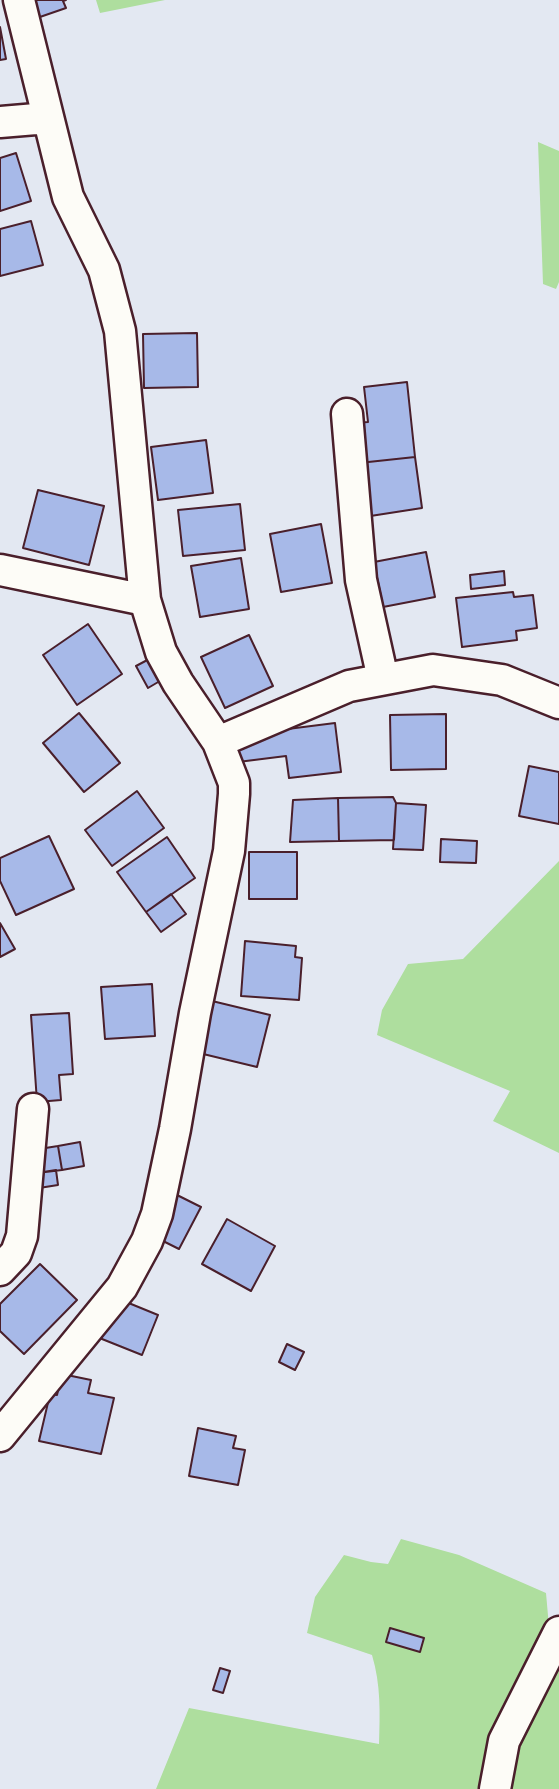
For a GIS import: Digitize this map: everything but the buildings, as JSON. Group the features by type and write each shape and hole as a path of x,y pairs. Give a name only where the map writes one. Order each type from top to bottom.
{"street":[{"path":"0,1436 122,1287 147,1241 157,1214 229,851 234,783 218,742 178,683 161,652 145,600 120,331 104,270 68,197 19,0"},
{"path":"0,122 48,118"},
{"path":"347,414 361,580 383,679"},
{"path":"1,573 145,600"},
{"path":"218,742 349,685 433,670 502,680 559,703"},
{"path":"0,1270 16,1253 22,1236 33,1109"},
{"path":"495,1789 504,1741 559,1632"}],"green space":[{"path":"96,0 165,0 100,13"},
{"path":"538,142 559,151 559,282 556,289 543,284"},
{"path":"559,861 559,1153 493,1121 510,1091 377,1035 382,1010 408,964 463,959"},
{"path":"401,1539 459,1555 546,1593 550,1638 559,1632 559,1789 156,1789 189,1708 379,1744 380,1710 372,1655 307,1633 315,1597 344,1555 388,1564"}]}
